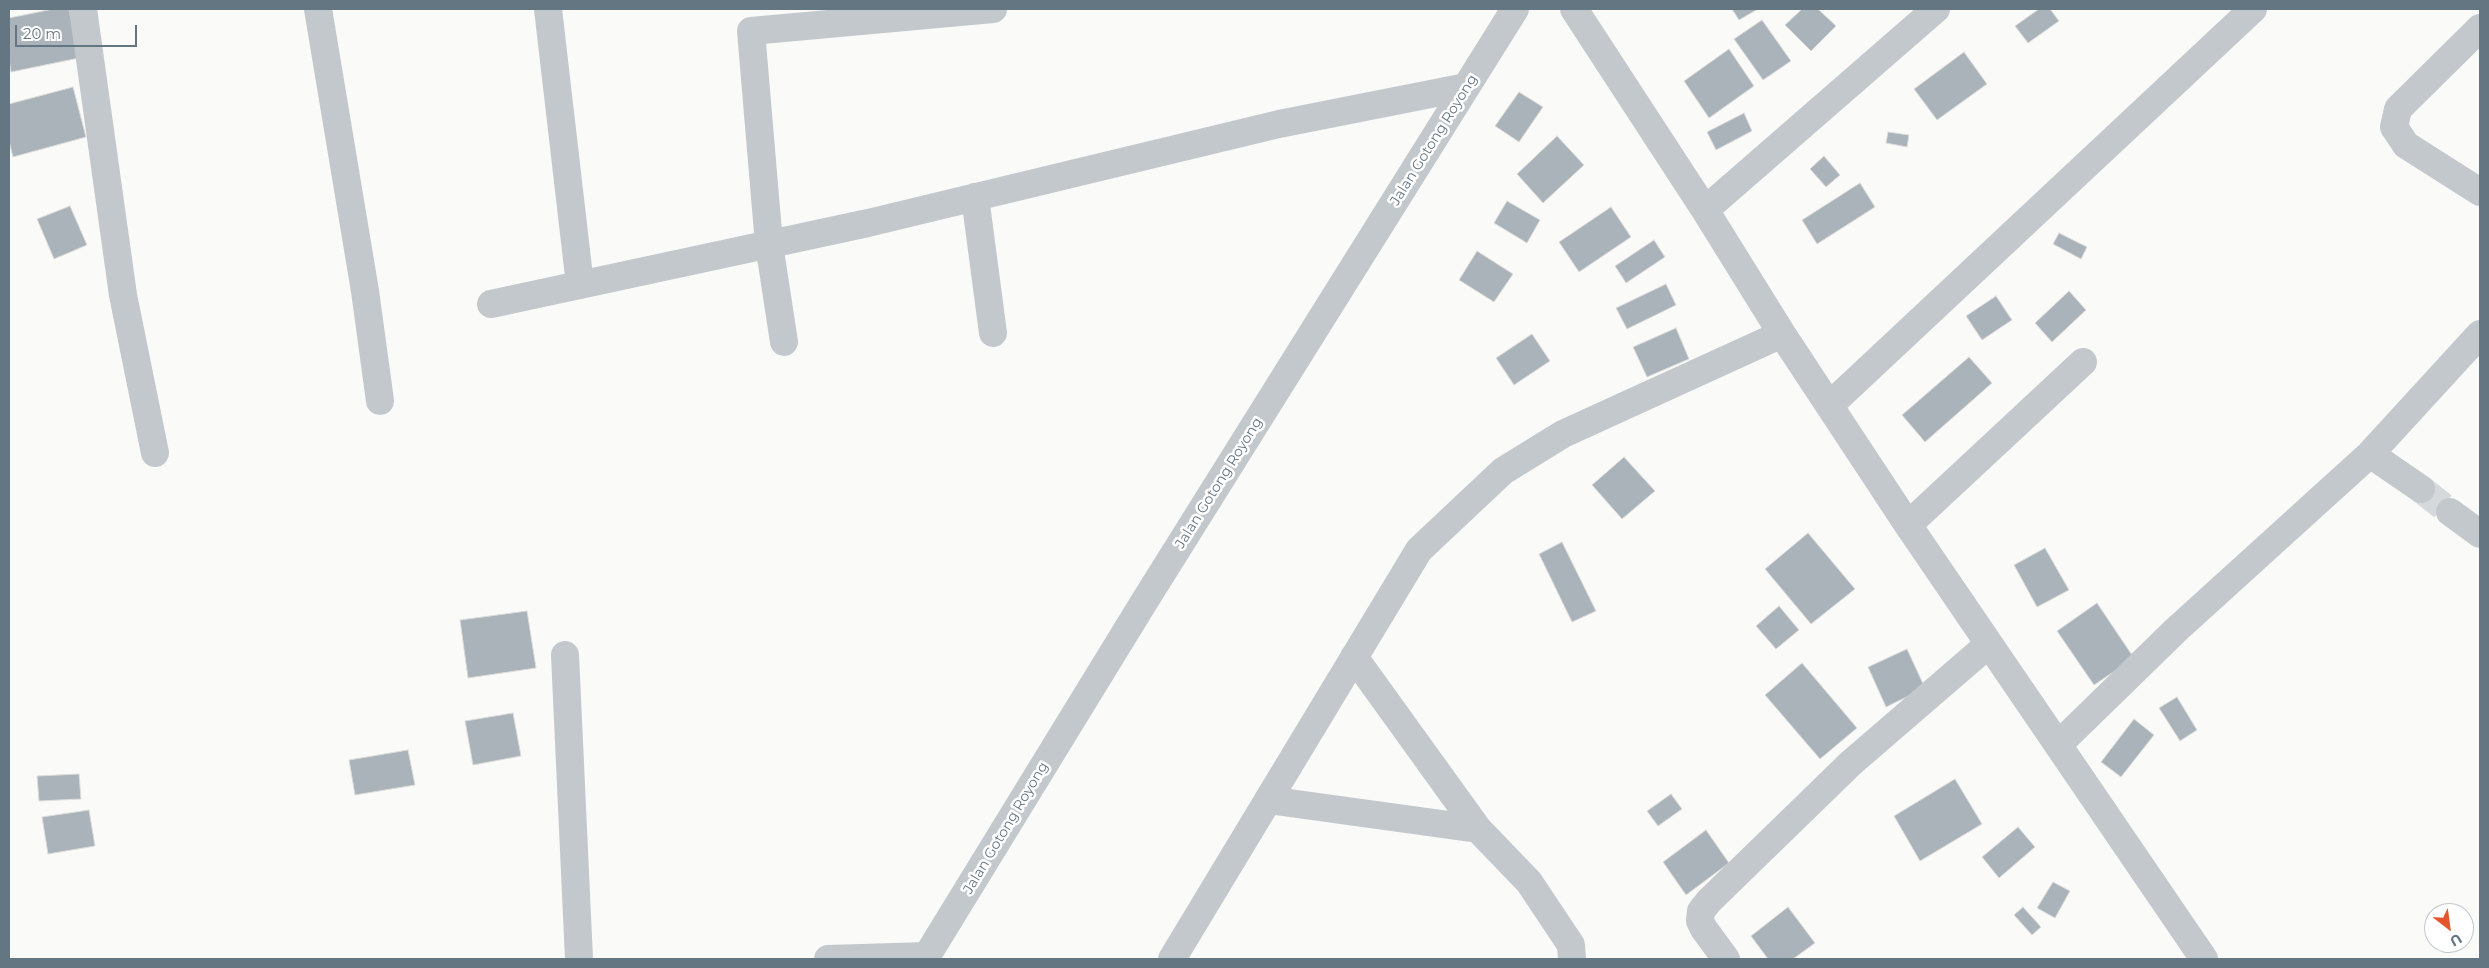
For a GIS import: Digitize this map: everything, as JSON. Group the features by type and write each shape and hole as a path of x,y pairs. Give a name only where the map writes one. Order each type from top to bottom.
{"street":[{"path":"83,9 122,295 155,452"},
{"path":"318,9 380,401"},
{"path":"548,9 580,285"},
{"path":"784,342 770,244 750,20 986,9"},
{"name":"Jalan Gotong Royong","path":"926,958 1144,602 1515,9"},
{"path":"1574,9 1705,210 1782,334 2200,957"},
{"path":"1705,210 1936,9"},
{"path":"1830,405 2253,9"},
{"path":"2480,28 2398,109 2394,128 2406,145 2480,192"},
{"path":"491,304 770,244 1279,124 1466,87"},
{"path":"975,197 993,333"},
{"path":"1172,959 1419,550 1503,471 1563,434 1782,334"},
{"path":"2058,746 2176,630 2370,454 2480,334"},
{"path":"1908,524 2083,362"},
{"path":"2370,454 2421,489"},
{"path":"2450,512 2480,534"},
{"path":"1726,959 1700,921 1701,911 1709,901 1851,763 1989,644"},
{"path":"565,655 579,959"},
{"path":"1354,657 1478,829 1529,882 1571,945 1572,959"},
{"path":"1268,800 1478,829"},
{"path":"828,959 926,958"}],"building":[{"path":"53,9 69,9 79,58 11,72 9,59 9,18"},
{"path":"1732,9 1758,9 1739,20"},
{"path":"1802,9 1818,9 1836,26 1811,51 1785,25"},
{"path":"2039,9 2050,9 2059,21 2028,43 2015,26"},
{"path":"1762,20 1791,61 1763,80 1734,39"},
{"path":"1729,49 1754,86 1709,118 1684,81"},
{"path":"1964,52 1987,84 1937,120 1914,89"},
{"path":"73,87 86,137 13,157 9,141 9,104"},
{"path":"1519,92 1543,107 1519,142 1495,126"},
{"path":"1744,113 1752,131 1716,150 1707,132"},
{"path":"1888,132 1909,135 1907,147 1886,143"},
{"path":"1557,136 1584,165 1543,203 1517,174"},
{"path":"1824,156 1840,175 1826,187 1810,169"},
{"path":"1860,183 1875,207 1817,244 1802,220"},
{"path":"1507,201 1540,220 1527,243 1494,223"},
{"path":"70,206 87,245 54,259 37,219"},
{"path":"1611,207 1631,237 1579,272 1559,242"},
{"path":"2059,233 2087,247 2081,259 2053,244"},
{"path":"1654,240 1665,257 1626,283 1615,266"},
{"path":"1477,251 1513,274 1494,302 1459,280"},
{"path":"1666,284 1676,305 1627,329 1616,308"},
{"path":"2069,291 2086,310 2052,342 2035,323"},
{"path":"1996,296 2012,320 1982,340 1966,316"},
{"path":"1676,328 1689,359 1647,377 1633,347"},
{"path":"1532,334 1550,361 1514,385 1496,358"},
{"path":"1969,357 1992,383 1925,442 1902,415"},
{"path":"1624,457 1655,491 1622,519 1592,485"},
{"path":"1808,533 1855,589 1811,624 1765,569"},
{"path":"1562,542 1596,611 1572,622 1539,554"},
{"path":"2045,548 2069,590 2037,607 2014,565"},
{"path":"2097,603 2134,658 2094,685 2057,631"},
{"path":"1779,606 1799,630 1776,649 1756,626"},
{"path":"527,611 536,668 468,678 460,620"},
{"path":"1907,649 1925,688 1886,707 1868,667"},
{"path":"1802,663 1857,728 1820,759 1765,695"},
{"path":"2177,697 2197,730 2180,741 2159,708"},
{"path":"513,713 521,756 473,765 465,721"},
{"path":"2134,719 2154,735 2121,777 2101,762"},
{"path":"408,750 415,785 355,795 349,760"},
{"path":"79,774 81,799 39,801 37,776"},
{"path":"1955,779 1982,824 1920,861 1894,816"},
{"path":"1671,794 1682,809 1658,826 1647,811"},
{"path":"89,810 95,846 48,854 42,817"},
{"path":"2018,827 2035,847 1999,878 1982,857"},
{"path":"1706,830 1729,863 1686,895 1663,862"},
{"path":"2053,882 2070,891 2055,918 2037,908"},
{"path":"1788,907 1815,943 1793,959 1768,959 1751,936"},
{"path":"2023,907 2041,927 2032,935 2014,915"}],"tunnel":[{"path":"2421,489 2450,512"}]}
